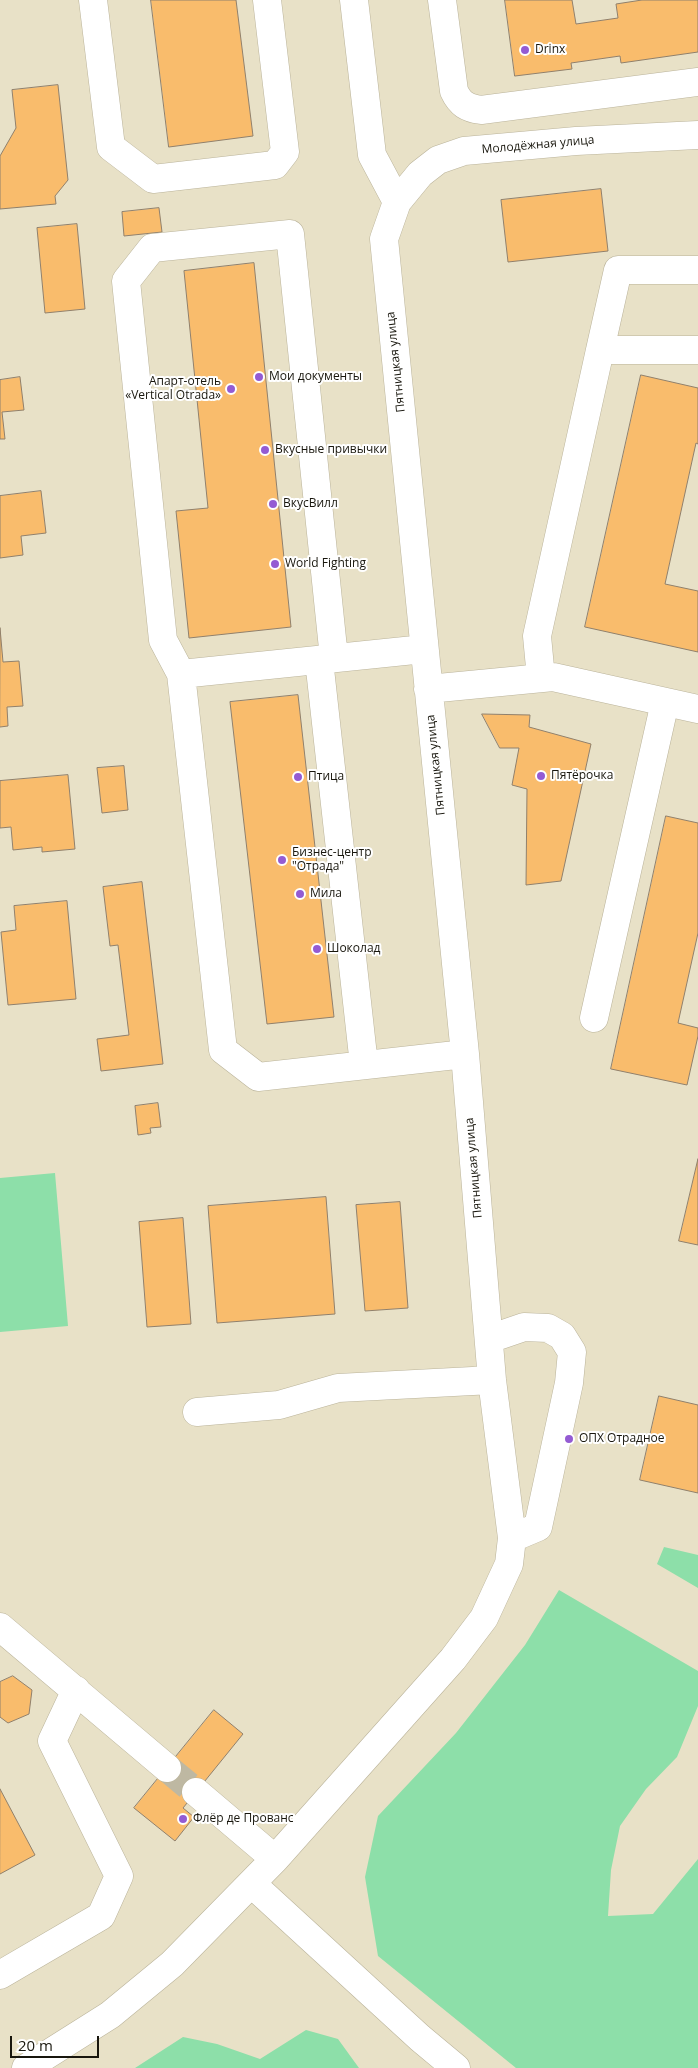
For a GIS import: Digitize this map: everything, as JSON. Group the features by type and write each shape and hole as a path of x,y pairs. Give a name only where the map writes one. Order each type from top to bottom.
{"street":[{"path":"93,0 111,147 153,179 275,164 285,152 267,0"},
{"path":"354,0 372,155 397,202"},
{"path":"442,0 454,91 459,102 470,109 481,110 698,82"},
{"name":"Молодёжная улица","path":"397,202 420,174 438,160 464,152 576,141 660,135 698,135"},
{"name":"Пятницкая улица","path":"26,2068 110,2015 172,1964 252,1884 453,1659 484,1618 509,1564 512,1538 492,1380 465,1054 384,239 397,202"},
{"path":"364,1065 326,659 290,234 152,248 126,281 163,640 181,674 223,1050 258,1077 465,1054"},
{"path":"541,678 537,636 618,270 698,270"},
{"path":"600,350 698,350"},
{"path":"181,674 424,649"},
{"path":"428,689 553,677 698,709"},
{"path":"594,1018 665,702"},
{"path":"489,1339 524,1327 548,1328 562,1336 572,1352 569,1383 538,1527 512,1538"},
{"path":"196,1412 279,1405 338,1388 492,1380"},
{"path":"0,1627 167,1768"},
{"path":"0,1975 101,1916 119,1876 52,1741 76,1690"},
{"path":"196,1792 275,1859"},
{"path":"252,1884 420,2038 456,2068"}],"green space":[{"path":"55,1173 68,1326 0,1332 0,1178"},
{"path":"664,1547 698,1555 698,1588 657,1564"},
{"path":"559,1590 698,1671 698,1706 677,1757 646,1789 620,1826 611,1870 608,1916 653,1914 698,1859 698,2068 516,2068 378,1956 365,1877 378,1816 456,1733 525,1645"},
{"path":"306,2030 338,2039 359,2068 135,2068 183,2037 217,2044 260,2059"}],"building":[{"path":"151,0 236,0 253,136 169,147"},
{"path":"505,0 572,0 576,24 618,18 616,4 642,0 698,0 698,52 621,63 620,56 571,63 572,69 515,76"},
{"path":"58,85 68,180 55,196 56,204 0,209 0,156 16,128 12,90"},
{"path":"601,189 608,251 508,262 501,200"},
{"path":"159,208 162,232 124,236 122,212"},
{"path":"77,224 85,309 45,313 37,228"},
{"name":"Апарт-отель «Vertical Otrada»","path":"254,263 291,627 189,638 176,511 208,508 184,271"},
{"path":"641,375 698,388 698,444 696,443 665,584 698,591 698,652 585,627"},
{"path":"20,377 24,410 2,412 5,439 0,439 0,380"},
{"path":"41,491 46,533 21,536 23,555 0,558 0,496"},
{"path":"0,628 3,662 19,661 23,706 7,707 8,726 0,727"},
{"name":"Бизнес-центр \"Отрада\"","path":"298,695 334,1017 267,1024 230,702"},
{"path":"482,714 530,715 529,727 591,744 561,881 526,885 527,789 512,785 519,748 500,748"},
{"path":"124,766 128,810 102,813 97,768"},
{"path":"68,775 75,849 42,852 42,847 13,850 11,827 0,828 0,781"},
{"path":"666,816 698,823 698,933 678,1023 698,1028 698,1036 687,1085 611,1069"},
{"path":"142,882 163,1064 101,1071 97,1039 129,1035 118,945 110,946 103,887"},
{"path":"67,901 76,999 8,1005 1,932 16,930 14,906"},
{"path":"158,1103 161,1127 150,1128 151,1133 138,1135 135,1106"},
{"path":"698,1159 698,1245 679,1241"},
{"path":"326,1197 335,1314 217,1323 208,1206"},
{"path":"400,1202 408,1308 365,1311 356,1205"},
{"path":"183,1218 191,1324 147,1327 139,1222"},
{"path":"659,1396 698,1405 698,1493 640,1480"},
{"path":"13,1676 32,1690 29,1714 8,1723 0,1717 0,1682"},
{"path":"214,1710 243,1734 183,1808 194,1817 175,1841 134,1808"},
{"path":"0,1789 35,1855 0,1874"}],"tunnel":[{"path":"167,1768 196,1792"}],"place":[{"name":"Drinx","path":"525,50"},
{"name":"Мои документы","path":"259,377"},
{"name":"Апарт-отель «Vertical Otrada»","path":"231,389"},
{"name":"Вкусные привычки","path":"265,450"},
{"name":"ВкусВилл","path":"273,504"},
{"name":"World Fighting","path":"275,564"},
{"name":"Пятёрочка","path":"541,776"},
{"name":"Птица","path":"298,777"},
{"name":"Бизнес-центр \"Отрада\"","path":"282,860"},
{"name":"Мила","path":"300,894"},
{"name":"Шоколад","path":"317,949"},
{"name":"ОПХ Отрадное","path":"569,1439"},
{"name":"Флёр де Прованс","path":"183,1819"}]}
